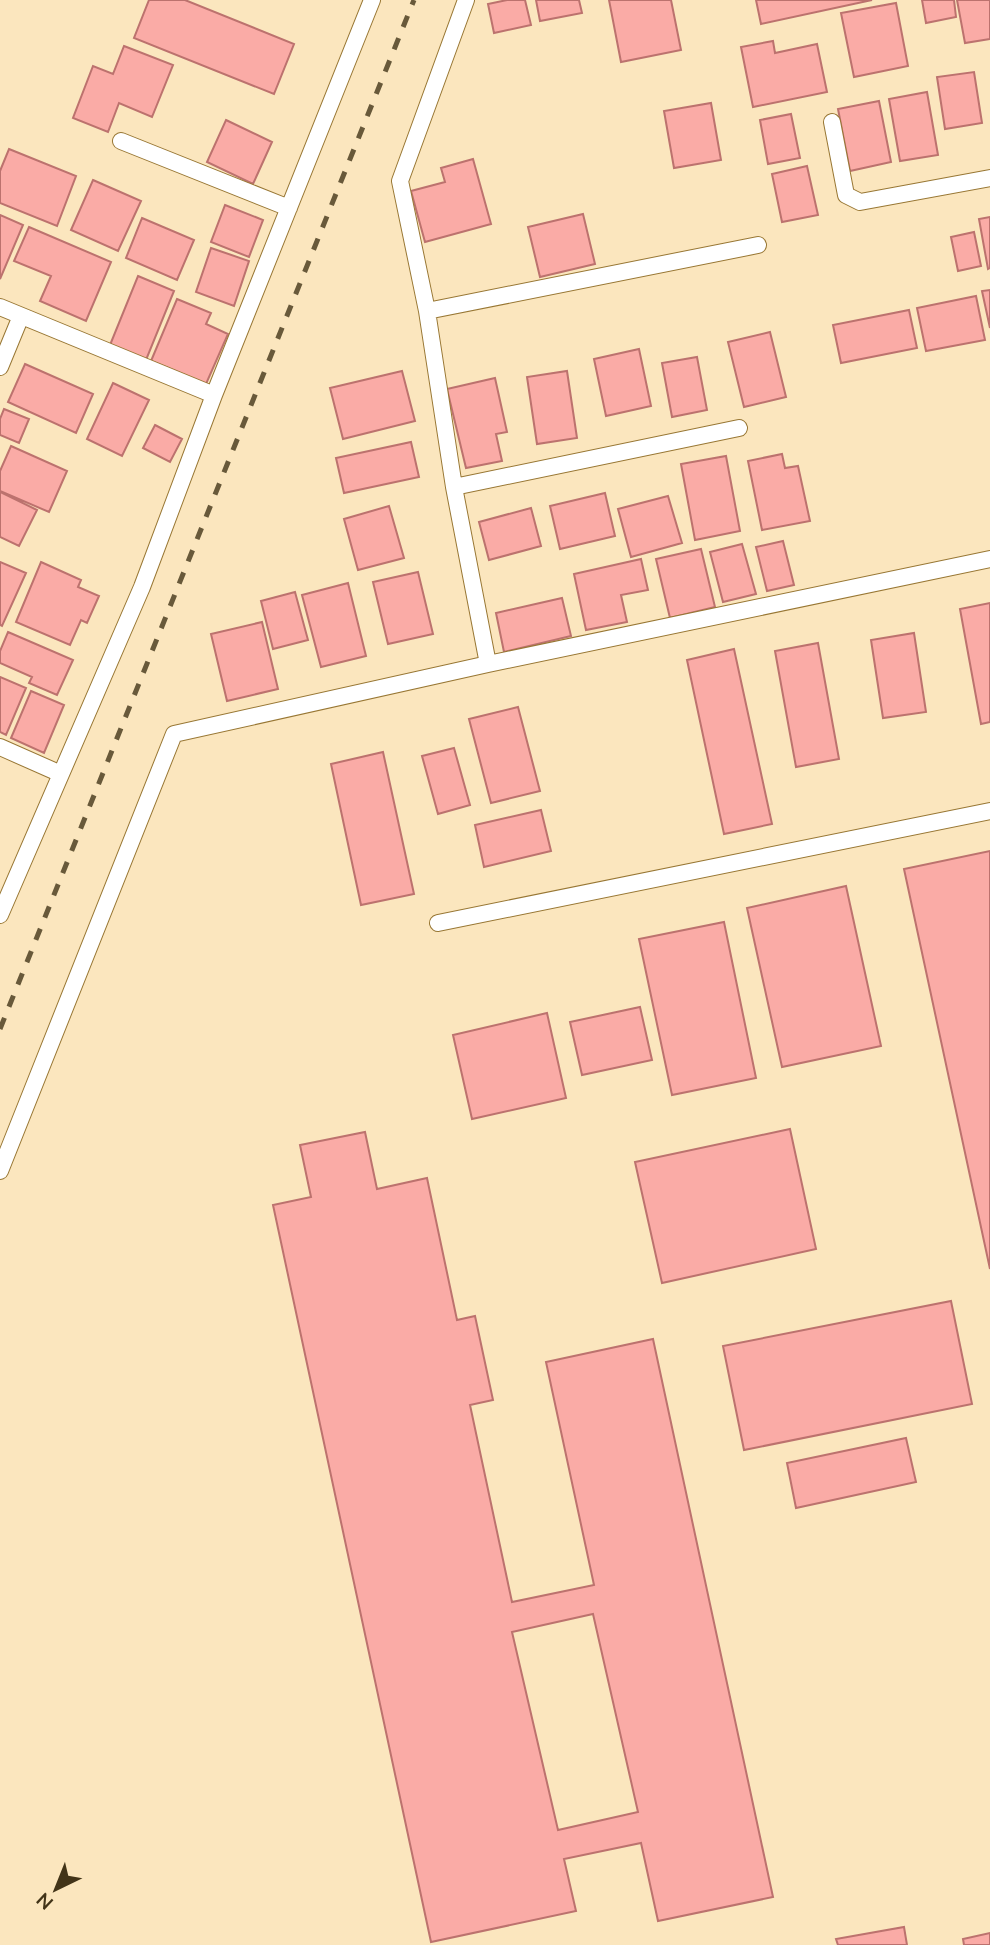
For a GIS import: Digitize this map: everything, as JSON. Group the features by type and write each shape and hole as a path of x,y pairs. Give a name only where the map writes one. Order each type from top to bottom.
{"lane":[{"path":"0,915 142,587 214,395 372,0"},
{"path":"466,0 400,181 428,311 454,487 488,664"},
{"path":"832,122 846,195 860,202 990,177"},
{"path":"121,141 289,208"},
{"path":"428,311 758,245"},
{"path":"0,307 214,395"},
{"path":"0,367 21,316"},
{"path":"454,487 739,428"},
{"path":"0,1171 174,734 488,664 990,559"},
{"path":"0,747 61,774"},
{"path":"438,923 990,811"}],"building":[{"path":"149,0 185,0 294,44 274,94 134,38"},
{"path":"525,0 531,25 494,33 488,4"},
{"path":"536,0 579,0 582,13 540,21"},
{"path":"609,0 671,0 681,50 621,62"},
{"path":"756,0 872,0 761,24"},
{"path":"922,0 954,0 956,17 926,23"},
{"path":"957,0 990,0 990,39 965,43"},
{"path":"896,3 908,66 854,77 841,13"},
{"path":"773,41 775,53 817,44 827,92 753,107 741,47"},
{"path":"124,46 173,65 152,117 119,103 108,132 73,118 93,66 113,74"},
{"path":"974,72 982,123 945,129 937,77"},
{"path":"927,92 938,155 900,161 889,99"},
{"path":"879,101 891,162 850,171 838,109"},
{"path":"711,103 721,160 674,168 664,111"},
{"path":"791,114 800,158 768,164 760,120"},
{"path":"226,120 272,142 253,184 207,162"},
{"path":"9,149 76,176 57,226 0,203 0,171"},
{"path":"473,159 491,224 425,242 411,191 445,182 441,168"},
{"path":"807,166 818,215 782,222 772,174"},
{"path":"93,180 141,201 118,251 71,230"},
{"path":"225,205 263,220 249,257 211,242"},
{"path":"583,214 595,264 540,277 528,227"},
{"path":"0,215 23,225 0,279"},
{"path":"990,217 990,268 988,269 979,219"},
{"path":"142,218 194,240 177,280 126,258"},
{"path":"29,227 111,262 86,321 40,301 51,276 14,261"},
{"path":"974,232 981,266 958,271 951,237"},
{"path":"211,248 249,261 234,306 196,292"},
{"path":"138,276 174,291 146,360 110,345"},
{"path":"990,290 990,328 982,291"},
{"path":"976,296 985,340 926,351 917,308"},
{"path":"177,299 211,313 206,324 228,334 206,384 151,361"},
{"path":"909,310 917,348 841,363 833,325"},
{"path":"770,332 786,397 744,407 728,342"},
{"path":"639,349 651,406 606,416 594,359"},
{"path":"697,357 707,410 672,417 662,363"},
{"path":"25,364 93,394 76,433 8,402"},
{"path":"402,371 415,421 343,439 330,388"},
{"path":"567,371 577,438 537,444 527,377"},
{"path":"495,378 507,432 496,434 502,461 466,468 447,389"},
{"path":"113,383 149,400 122,456 87,439"},
{"path":"4,409 29,419 19,443 0,435 0,419"},
{"path":"155,425 182,439 170,462 143,448"},
{"path":"411,442 419,477 344,493 336,458"},
{"path":"11,446 67,471 49,512 0,491 0,471"},
{"path":"782,454 785,468 798,466 810,521 762,530 748,461"},
{"path":"726,456 740,531 695,540 681,464"},
{"path":"0,492 37,510 19,546 0,537"},
{"path":"605,493 615,536 560,549 550,506"},
{"path":"668,496 682,543 631,557 618,509"},
{"path":"389,506 404,558 358,570 344,519"},
{"path":"531,508 541,546 489,560 479,522"},
{"path":"783,541 794,585 767,591 756,547"},
{"path":"742,544 756,594 723,602 710,552"},
{"path":"701,549 715,607 670,618 656,559"},
{"path":"641,559 648,590 621,595 627,622 586,630 574,574"},
{"path":"0,562 26,573 2,626 0,625"},
{"path":"41,562 81,580 78,587 99,596 87,623 81,620 70,645 16,622"},
{"path":"418,572 433,634 388,644 373,582"},
{"path":"348,583 366,656 321,667 302,595"},
{"path":"295,592 308,640 273,649 261,601"},
{"path":"562,598 571,636 504,652 496,613"},
{"path":"990,603 990,722 981,724 960,609"},
{"path":"262,622 278,689 227,701 211,634"},
{"path":"8,632 73,660 57,695 29,683 32,677 0,663 0,651"},
{"path":"914,633 926,712 883,718 871,640"},
{"path":"818,643 839,759 796,767 775,651"},
{"path":"734,649 772,824 724,834 687,660"},
{"path":"0,677 26,688 6,735 0,732"},
{"path":"31,691 64,705 44,753 11,738"},
{"path":"518,707 540,791 491,803 469,719"},
{"path":"454,748 470,805 438,814 422,756"},
{"path":"383,752 414,894 361,905 331,764"},
{"path":"541,810 551,851 484,867 475,825"},
{"path":"990,851 990,1269 904,869"},
{"path":"846,886 881,1046 782,1067 747,908"},
{"path":"724,922 756,1078 672,1095 639,939"},
{"path":"640,1007 652,1060 582,1075 570,1022"},
{"path":"547,1013 566,1098 472,1119 453,1035"},
{"path":"790,1129 816,1249 662,1283 635,1162"},
{"path":"365,1132 377,1189 427,1178 457,1320 475,1316 493,1400 470,1405 512,1602 594,1585 546,1362 653,1339 773,1897 658,1921 641,1843 564,1859 576,1911 431,1942 273,1205 311,1197 300,1145","holes":["593,1614 638,1812 558,1830 512,1632"]},
{"path":"951,1301 972,1404 744,1450 723,1346"},
{"path":"906,1438 916,1482 796,1508 787,1463"},
{"path":"904,1927 907,1945 838,1945 836,1939"},
{"path":"990,1933 990,1945 964,1945 963,1939"}],"railway":[{"path":"0,1029 414,0"}]}
